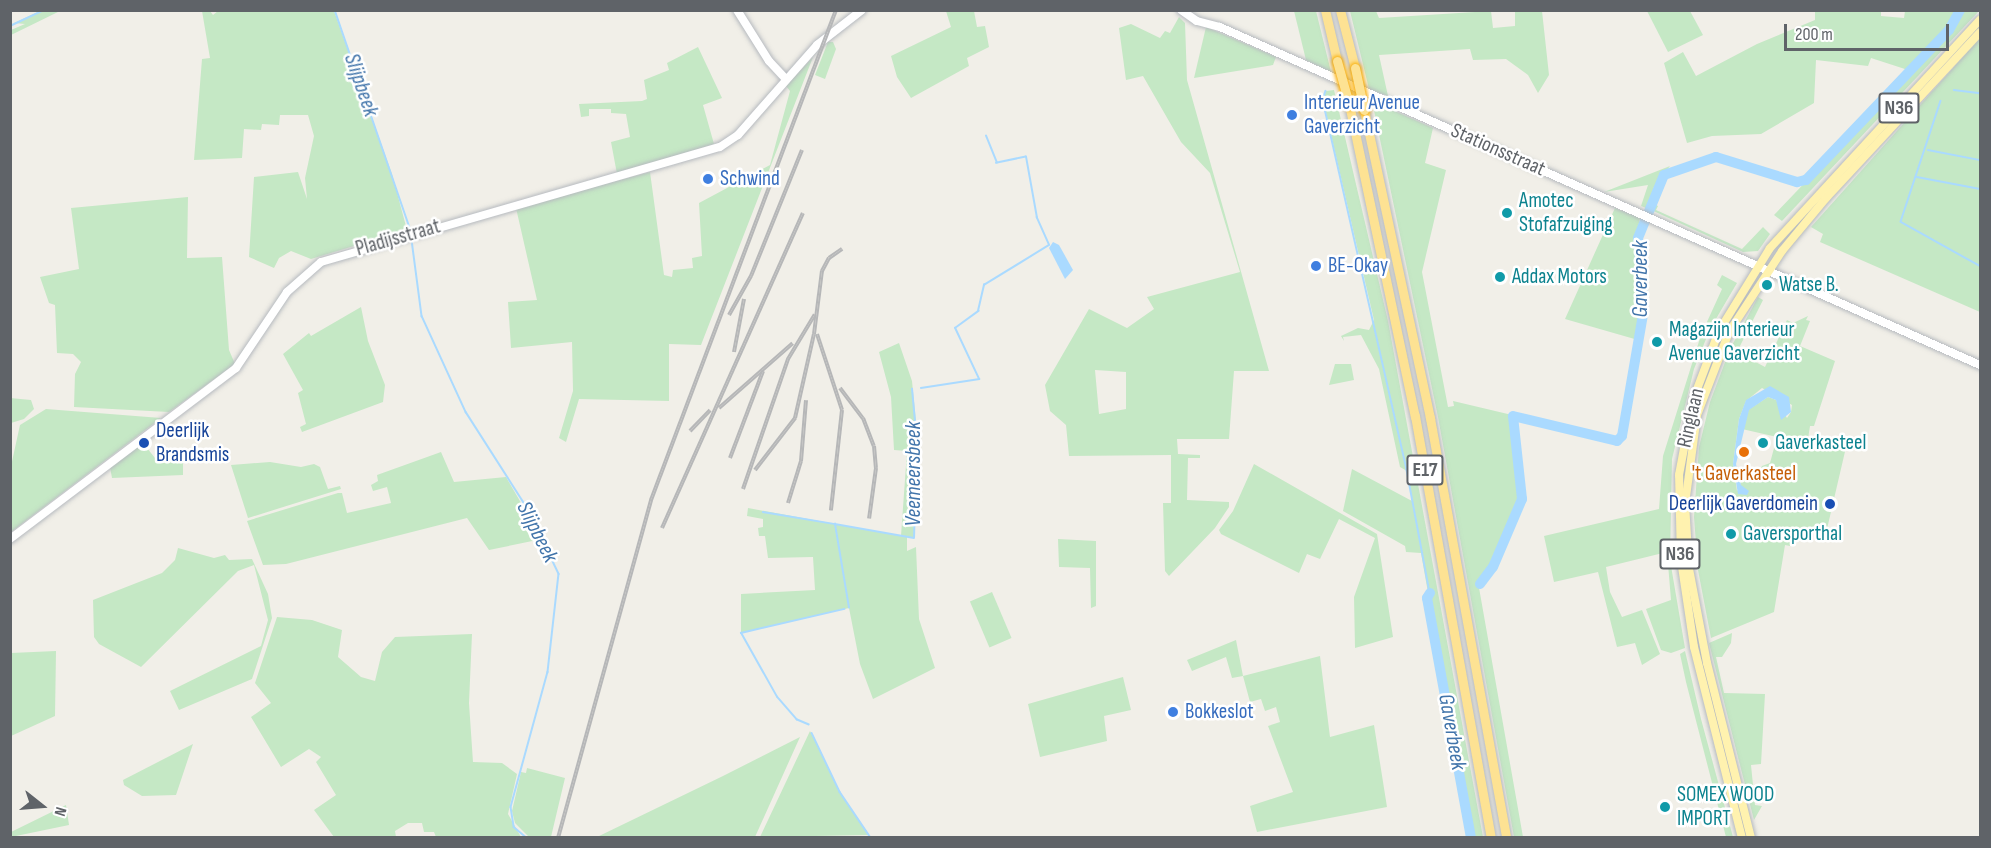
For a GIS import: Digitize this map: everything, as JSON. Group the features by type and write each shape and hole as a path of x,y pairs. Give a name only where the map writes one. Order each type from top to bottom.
{"highway":[{"name":"E17","path":"1324,10 1349,104 1415,416 1491,837"},
{"name":"E17","path":"1340,10 1355,68 1430,418 1506,837"}],"main road":[{"name":"Ringlaan","path":"1742,837 1694,647 1681,560 1678,503 1683,448 1700,378 1719,331 1758,264 1816,195 1980,20"},
{"name":"Ringlaan","path":"1752,837 1707,663 1689,569 1686,504 1692,445 1705,386 1729,332 1768,269 1826,198 1980,32"}],"street":[{"path":"737,10 770,61 786,79"},
{"name":"Pladijsstraat","path":"10,539 236,368 287,292 321,262 706,153 738,135 786,79 837,29 862,10"},
{"name":"Stationsstraat","path":"1181,10 1197,21 1214,24 1758,264 1980,365"}],"green space":[{"path":"40,11 60,11 11,35 11,30 25,24 14,23"},
{"path":"202,11 210,11 213,15 218,11 334,11 392,174 407,230 311,259 291,251 279,258 274,268 249,257 254,177 298,172 307,199 305,178 314,136 308,115 280,115 279,125 262,124 261,130 244,129 242,158 194,160 202,59 210,58"},
{"path":"946,11 974,11 977,27 985,26 989,47 967,58 969,66 911,98 897,77 891,56 951,27"},
{"path":"1294,11 1316,11 1331,72 1306,60"},
{"path":"1350,11 1376,11 1379,18 1491,11 1493,28 1515,26 1515,11 1542,11 1549,75 1538,93 1528,75 1506,59 1473,60 1470,49 1379,55 1388,96 1369,89"},
{"path":"1647,11 1690,11 1703,35 1668,52"},
{"path":"1815,11 1881,11 1881,16 1904,18 1905,11 1958,11 1953,22 1908,70 1871,58 1868,66 1816,60 1814,103 1761,134 1712,136 1687,143 1664,63 1683,52 1696,76 1757,44 1815,20"},
{"path":"1961,11 1979,11 1782,221 1774,215 1947,34"},
{"path":"1179,17 1185,23 1187,80 1269,371 1234,371 1229,439 1177,439 1178,454 1200,455 1200,458 1188,458 1187,500 1229,502 1229,507 1215,528 1169,576 1165,571 1163,503 1171,503 1171,455 1069,456 1066,425 1050,411 1045,385 1089,309 1127,328 1154,309 1147,297 1240,272 1210,173 1181,142 1143,76 1126,80 1119,28 1131,24 1160,38 1165,31 1170,33","holes":["1095,370 1126,372 1126,409 1099,414"]},
{"path":"1206,27 1276,57 1273,65 1194,78"},
{"path":"1980,38 1980,312 1820,242 1823,234 1811,227"},
{"path":"828,42 833,42 836,49 825,79 815,75"},
{"path":"698,47 722,98 703,105 714,144 617,174 611,142 630,137 626,114 611,113 611,109 589,109 589,116 581,117 579,104 647,99 644,80 669,70 667,63"},
{"path":"813,57 701,345 669,344 669,401 579,399 566,442 559,438 573,391 572,342 511,348 508,302 537,300 516,208 650,172 664,275 672,277 673,270 693,268 692,258 702,256 699,203 770,165 790,91 786,86"},
{"path":"1334,90 1388,321 1483,837 1471,837 1421,553 1406,552 1405,546 1343,511 1352,469 1412,501 1407,471 1400,467 1379,369 1361,335 1343,337 1344,341 1341,336 1358,328 1369,330 1374,320 1323,100 1326,91"},
{"path":"1372,101 1433,128 1425,163 1446,170 1422,272 1448,407 1454,406 1453,401 1512,415 1520,501 1492,567 1478,582 1523,837 1514,837 1438,417"},
{"path":"1670,166 1654,187 1646,208 1641,206 1648,185 1604,192"},
{"path":"188,197 187,258 222,257 229,350 235,364 169,412 74,407 75,374 81,362 73,354 57,353 55,305 49,303 40,277 79,269 71,208"},
{"path":"1652,203 1658,206 1656,210 1742,249 1763,227 1770,234 1758,251 1743,252 1649,209"},
{"path":"1615,208 1640,218 1635,244 1642,295 1638,340 1565,319"},
{"path":"1722,275 1737,283 1710,329 1694,369 1672,459 1670,560 1685,648 1671,653 1661,650 1646,609 1671,600 1667,552 1606,567 1610,592 1622,617 1642,610 1660,654 1642,665 1635,643 1617,647 1598,572 1554,582 1544,536 1659,509 1663,456 1701,335 1722,289 1717,285"},
{"path":"1758,297 1763,300 1737,352 1765,367 1787,320 1793,323 1808,316 1806,320 1810,321 1800,346 1835,361 1814,426 1810,426 1808,439 1847,443 1827,529 1816,527 1792,533 1790,546 1785,545 1774,612 1711,638 1698,570 1694,517 1699,447 1710,402 1730,349","holes":["1762,388 1792,405 1787,418 1776,400 1768,397 1748,410 1742,429 1777,437 1770,463 1762,466 1756,477 1739,477 1741,485 1737,491 1733,464 1739,419 1746,401"]},
{"path":"361,307 368,341 385,385 383,402 302,432 300,427 306,424 298,393 303,390 283,354 309,333 311,336"},
{"path":"899,343 912,381 918,442 914,538 907,537 907,551 916,547 919,619 935,668 873,699 860,664 849,608 741,633 741,594 815,590 813,557 768,558 765,536 759,536 758,528 763,527 763,519 747,516 748,508 901,536 907,451 894,450 891,397 879,352"},
{"path":"1335,364 1351,364 1354,380 1329,385"},
{"path":"10,398 31,400 34,409 24,419 11,423"},
{"path":"46,409 161,418 11,532 11,466 20,425"},
{"path":"143,443 159,463 183,462 183,475 112,478 110,467"},
{"path":"441,452 454,482 506,477 542,539 489,550 467,518 286,564 263,565 247,521 338,493 342,493 347,513 391,503 387,487 373,491 371,485 378,481 377,475"},
{"path":"270,462 301,467 314,464 320,467 328,489 340,486 341,489 248,518 231,465"},
{"path":"1254,464 1377,534 1393,637 1355,648 1354,597 1375,538 1339,519 1320,559 1307,554 1299,573 1221,534 1219,530 1233,511"},
{"path":"1058,539 1096,541 1096,606 1091,608 1090,568 1059,567"},
{"path":"178,548 214,558 225,555 229,560 252,559 268,594 272,618 252,679 179,710 170,691 261,646 268,620 254,565 238,571 141,667 99,644 94,637 93,600 162,573 175,560"},
{"path":"992,592 1012,638 989,647 970,601"},
{"path":"277,617 312,620 342,630 338,657 361,677 375,681 382,652 395,637 472,634 469,703 473,762 502,763 517,774 508,814 521,837 436,837 434,832 424,832 422,823 408,823 395,831 396,837 334,837 314,810 336,795 316,762 321,757 309,749 281,767 251,717 271,703 255,683"},
{"path":"1732,633 1731,643 1722,657 1716,657 1724,693 1765,694 1761,764 1751,765 1755,805 1762,806 1754,820 1709,643"},
{"path":"1236,640 1243,676 1232,678 1226,657 1192,671 1187,660"},
{"path":"56,651 55,716 11,736 11,653"},
{"path":"1685,651 1733,837 1726,837 1686,682 1680,654"},
{"path":"1320,656 1330,737 1374,725 1387,807 1257,832 1250,806 1293,792 1268,726 1280,722 1276,707 1265,711 1261,699 1250,702 1243,676"},
{"path":"1123,677 1131,710 1104,716 1107,741 1040,757 1028,704"},
{"path":"810,731 840,792 869,835 760,837"},
{"path":"800,737 755,837 597,837 723,776"},
{"path":"193,744 176,795 142,796 124,785 123,780"},
{"path":"527,768 565,778 551,837 528,836 515,823 512,811 521,772 526,773"},
{"path":"66,805 69,825 11,837 11,832"}],"water":[{"path":"1053,242 1059,245 1073,270 1065,279 1049,248"},
{"path":"1770,386 1789,397 1791,412 1781,420 1776,400 1768,397 1749,410 1736,464 1741,485 1749,491 1747,495 1738,494 1733,464 1739,419 1746,400"}],"waterway":[{"name":"Slijpbeek","path":"10,26 44,10"},
{"name":"Slijpbeek","path":"335,10 410,228"},
{"name":"Gaverbeek","path":"1480,584 1493,567 1522,499 1513,416 1617,441 1622,436 1644,309 1638,238 1664,175 1716,157 1797,182 1806,180 1949,30 1960,10"},
{"path":"1954,90 1980,93"},
{"path":"1326,91 1323,100 1407,470 1430,593"},
{"path":"1941,101 1901,222 1980,266"},
{"name":"Veemeersbeek","path":"921,388 979,379 955,328 978,311 984,285 1049,245 1037,218 1026,157 997,163 986,136"},
{"path":"1928,150 1980,160"},
{"path":"1917,177 1980,189"},
{"name":"Slijpbeek","path":"412,240 422,316 466,412 528,509 559,574 548,672 511,807 514,827 527,838"},
{"name":"Veemeersbeek","path":"849,608 835,524 914,538 917,443 912,389"},
{"path":"763,512 835,524"},
{"name":"Gaverbeek","path":"1430,593 1427,598 1471,838"},
{"name":"Veemeersbeek","path":"809,725 797,720 777,697 741,633 844,609"},
{"name":"Veemeersbeek","path":"812,733 840,792 871,838"}],"railway":[{"path":"558,838 651,500 836,10"},
{"path":"729,315 751,276 802,150"},
{"path":"662,528 803,213"},
{"path":"755,470 795,418 814,334 822,271 829,258 842,249"},
{"path":"734,352 744,299"},
{"path":"743,489 788,359 815,314"},
{"path":"817,334 842,410 831,510"},
{"path":"719,408 793,343"},
{"path":"730,458 763,371"},
{"path":"840,388 863,418 874,446 876,468 869,519"},
{"path":"788,503 801,461 806,400"},
{"path":"690,431 710,410"}],"place":[{"name":"Interieur Avenue Gaverzicht","path":"1292,115"},
{"name":"Schwind","path":"708,179"},
{"name":"Amotec Stofafzuiging","path":"1507,213"},
{"name":"BE-Okay","path":"1316,266"},
{"name":"Addax Motors","path":"1500,277"},
{"name":"Watse B.","path":"1767,285"},
{"name":"Magazijn Interieur Avenue Gaverzicht","path":"1657,342"},
{"name":"Deerlijk Brandsmis","path":"144,443"},
{"name":"Gaverkasteel","path":"1763,443"},
{"name":"'t Gaverkasteel","path":"1744,452"},
{"name":"Deerlijk Gaverdomein","path":"1830,504"},
{"name":"Gaversporthal","path":"1731,534"},
{"name":"Bokkeslot","path":"1173,712"},
{"name":"SOMEX WOOD IMPORT","path":"1665,807"}]}
